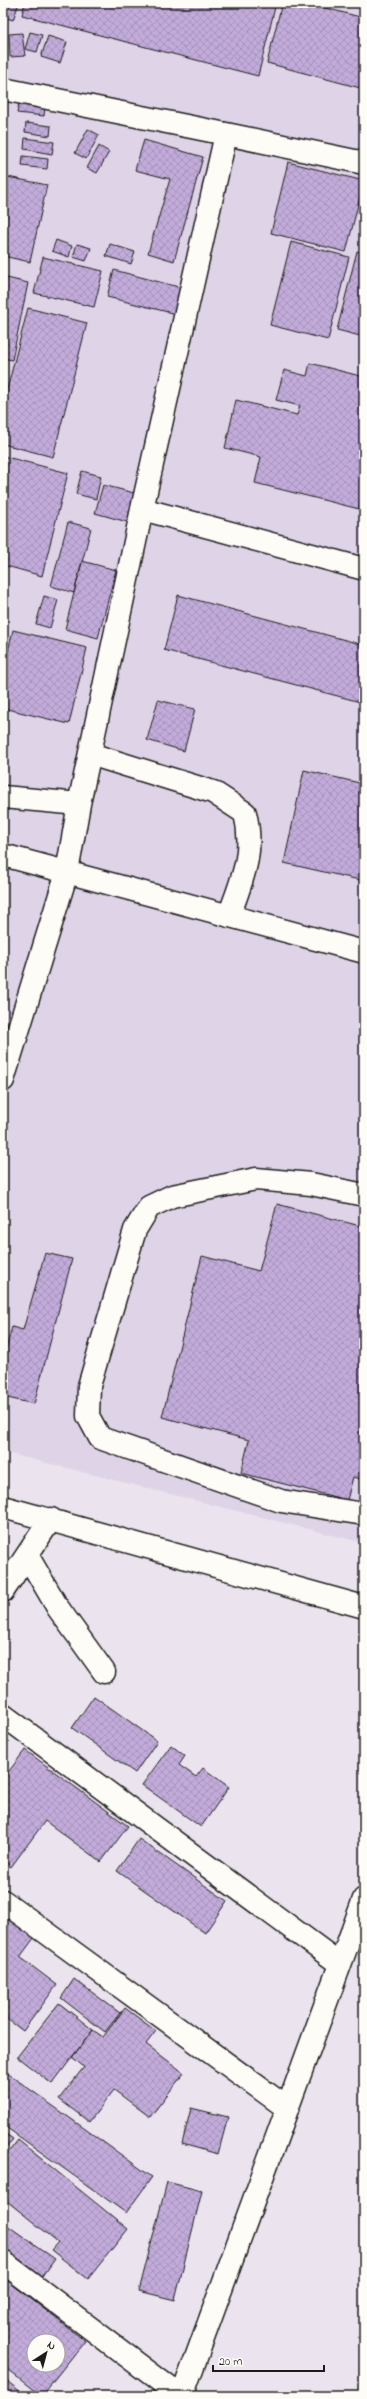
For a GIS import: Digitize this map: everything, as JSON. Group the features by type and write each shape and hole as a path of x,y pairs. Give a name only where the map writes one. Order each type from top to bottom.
{"street":[{"path":"3,89 364,163"},
{"path":"3,1080 67,872 79,804 142,508 226,134"},
{"path":"142,508 364,569"},
{"path":"90,754 213,792 245,813 250,833 248,859 229,916"},
{"path":"3,797 79,804"},
{"path":"3,855 364,952"},
{"path":"364,1195 311,1184 256,1179 172,1196 149,1208 136,1230 89,1386 88,1416 100,1438 281,1501 364,1514"},
{"path":"3,1507 51,1519 364,1607"},
{"path":"3,1591 51,1519"},
{"path":"27,1555 58,1608 104,1672"},
{"path":"3,1715 340,1964"},
{"path":"3,2262 181,2396 364,1899"},
{"path":"3,1901 287,2108"}],"shaded area":[{"path":"3,3 364,3 364,1543 3,1452"}],"building":[{"path":"3,3 19,3 13,20 3,17"},
{"path":"25,3 276,3 258,76 22,15"},
{"path":"282,3 306,3 364,18 364,89 267,63"},
{"path":"30,32 42,35 37,52 25,49"},
{"path":"22,33 25,56 10,57 9,34"},
{"path":"48,36 67,42 60,63 41,57"},
{"path":"19,103 45,106 44,116 17,113"},
{"path":"26,123 51,126 50,136 25,132"},
{"path":"88,129 99,135 86,159 75,153"},
{"path":"25,138 54,142 52,154 24,149"},
{"path":"144,140 203,157 174,261 148,253 170,179 135,170"},
{"path":"99,146 109,152 97,173 87,168"},
{"path":"23,156 48,159 47,169 22,166"},
{"path":"288,162 364,181 346,252 271,233"},
{"path":"3,176 47,185 30,262 3,256"},
{"path":"56,240 72,246 69,257 52,251"},
{"path":"291,242 349,257 328,340 270,325"},
{"path":"77,244 91,248 86,261 73,257"},
{"path":"110,244 135,252 131,264 106,256"},
{"path":"357,251 364,253 364,337 337,330"},
{"path":"43,257 103,271 94,307 34,293"},
{"path":"114,270 186,289 180,315 107,297"},
{"path":"3,277 28,283 12,360 3,358"},
{"path":"28,308 87,323 53,457 3,444 3,405"},
{"path":"310,363 364,377 364,488 359,509 255,483 261,457 225,448 236,400 297,415 300,406 276,400 284,370 307,376"},
{"path":"3,456 68,473 42,576 3,565"},
{"path":"82,471 101,476 96,499 76,494"},
{"path":"103,485 138,494 131,523 95,513"},
{"path":"68,522 91,528 74,593 51,586"},
{"path":"82,561 116,570 98,638 65,629"},
{"path":"178,595 364,645 364,703 164,650"},
{"path":"44,596 58,600 50,628 36,624"},
{"path":"13,630 87,648 69,724 3,708 3,672"},
{"path":"158,700 195,709 184,751 147,740"},
{"path":"304,770 364,784 364,881 284,863"},
{"path":"277,1204 364,1227 364,1480 353,1477 347,1500 241,1473 249,1440 162,1417 202,1256 259,1271"},
{"path":"45,1253 72,1259 34,1404 3,1397 3,1360 12,1327 23,1330"},
{"path":"94,1696 157,1741 135,1773 72,1728"},
{"path":"171,1745 185,1756 179,1765 196,1777 203,1768 229,1787 201,1827 142,1785"},
{"path":"25,1750 128,1826 101,1862 45,1821 11,1867 3,1860 3,1779"},
{"path":"139,1839 227,1901 205,1933 117,1871"},
{"path":"3,1912 37,1934 20,1957 57,1985 23,2031 3,2016"},
{"path":"74,1979 120,2013 105,2032 61,1998"},
{"path":"59,2003 93,2030 52,2084 17,2057"},
{"path":"125,2008 156,2031 146,2044 184,2073 150,2117 114,2090 89,2122 59,2099 84,2067 72,2057 93,2030 103,2037"},
{"path":"3,2070 152,2177 126,2213 3,2125"},
{"path":"191,2108 228,2117 218,2154 182,2144"},
{"path":"3,2132 13,2139 3,2152"},
{"path":"18,2140 128,2229 88,2279 51,2250 58,2242 3,2198 3,2159"},
{"path":"167,2182 202,2191 175,2300 139,2291"},
{"path":"4,2223 55,2259 41,2279 3,2252"},
{"path":"3,2277 85,2341 66,2365 66,2333 26,2333 26,2373 59,2373 41,2396 3,2366"},
{"path":"3,2378 26,2396 3,2396"}]}
